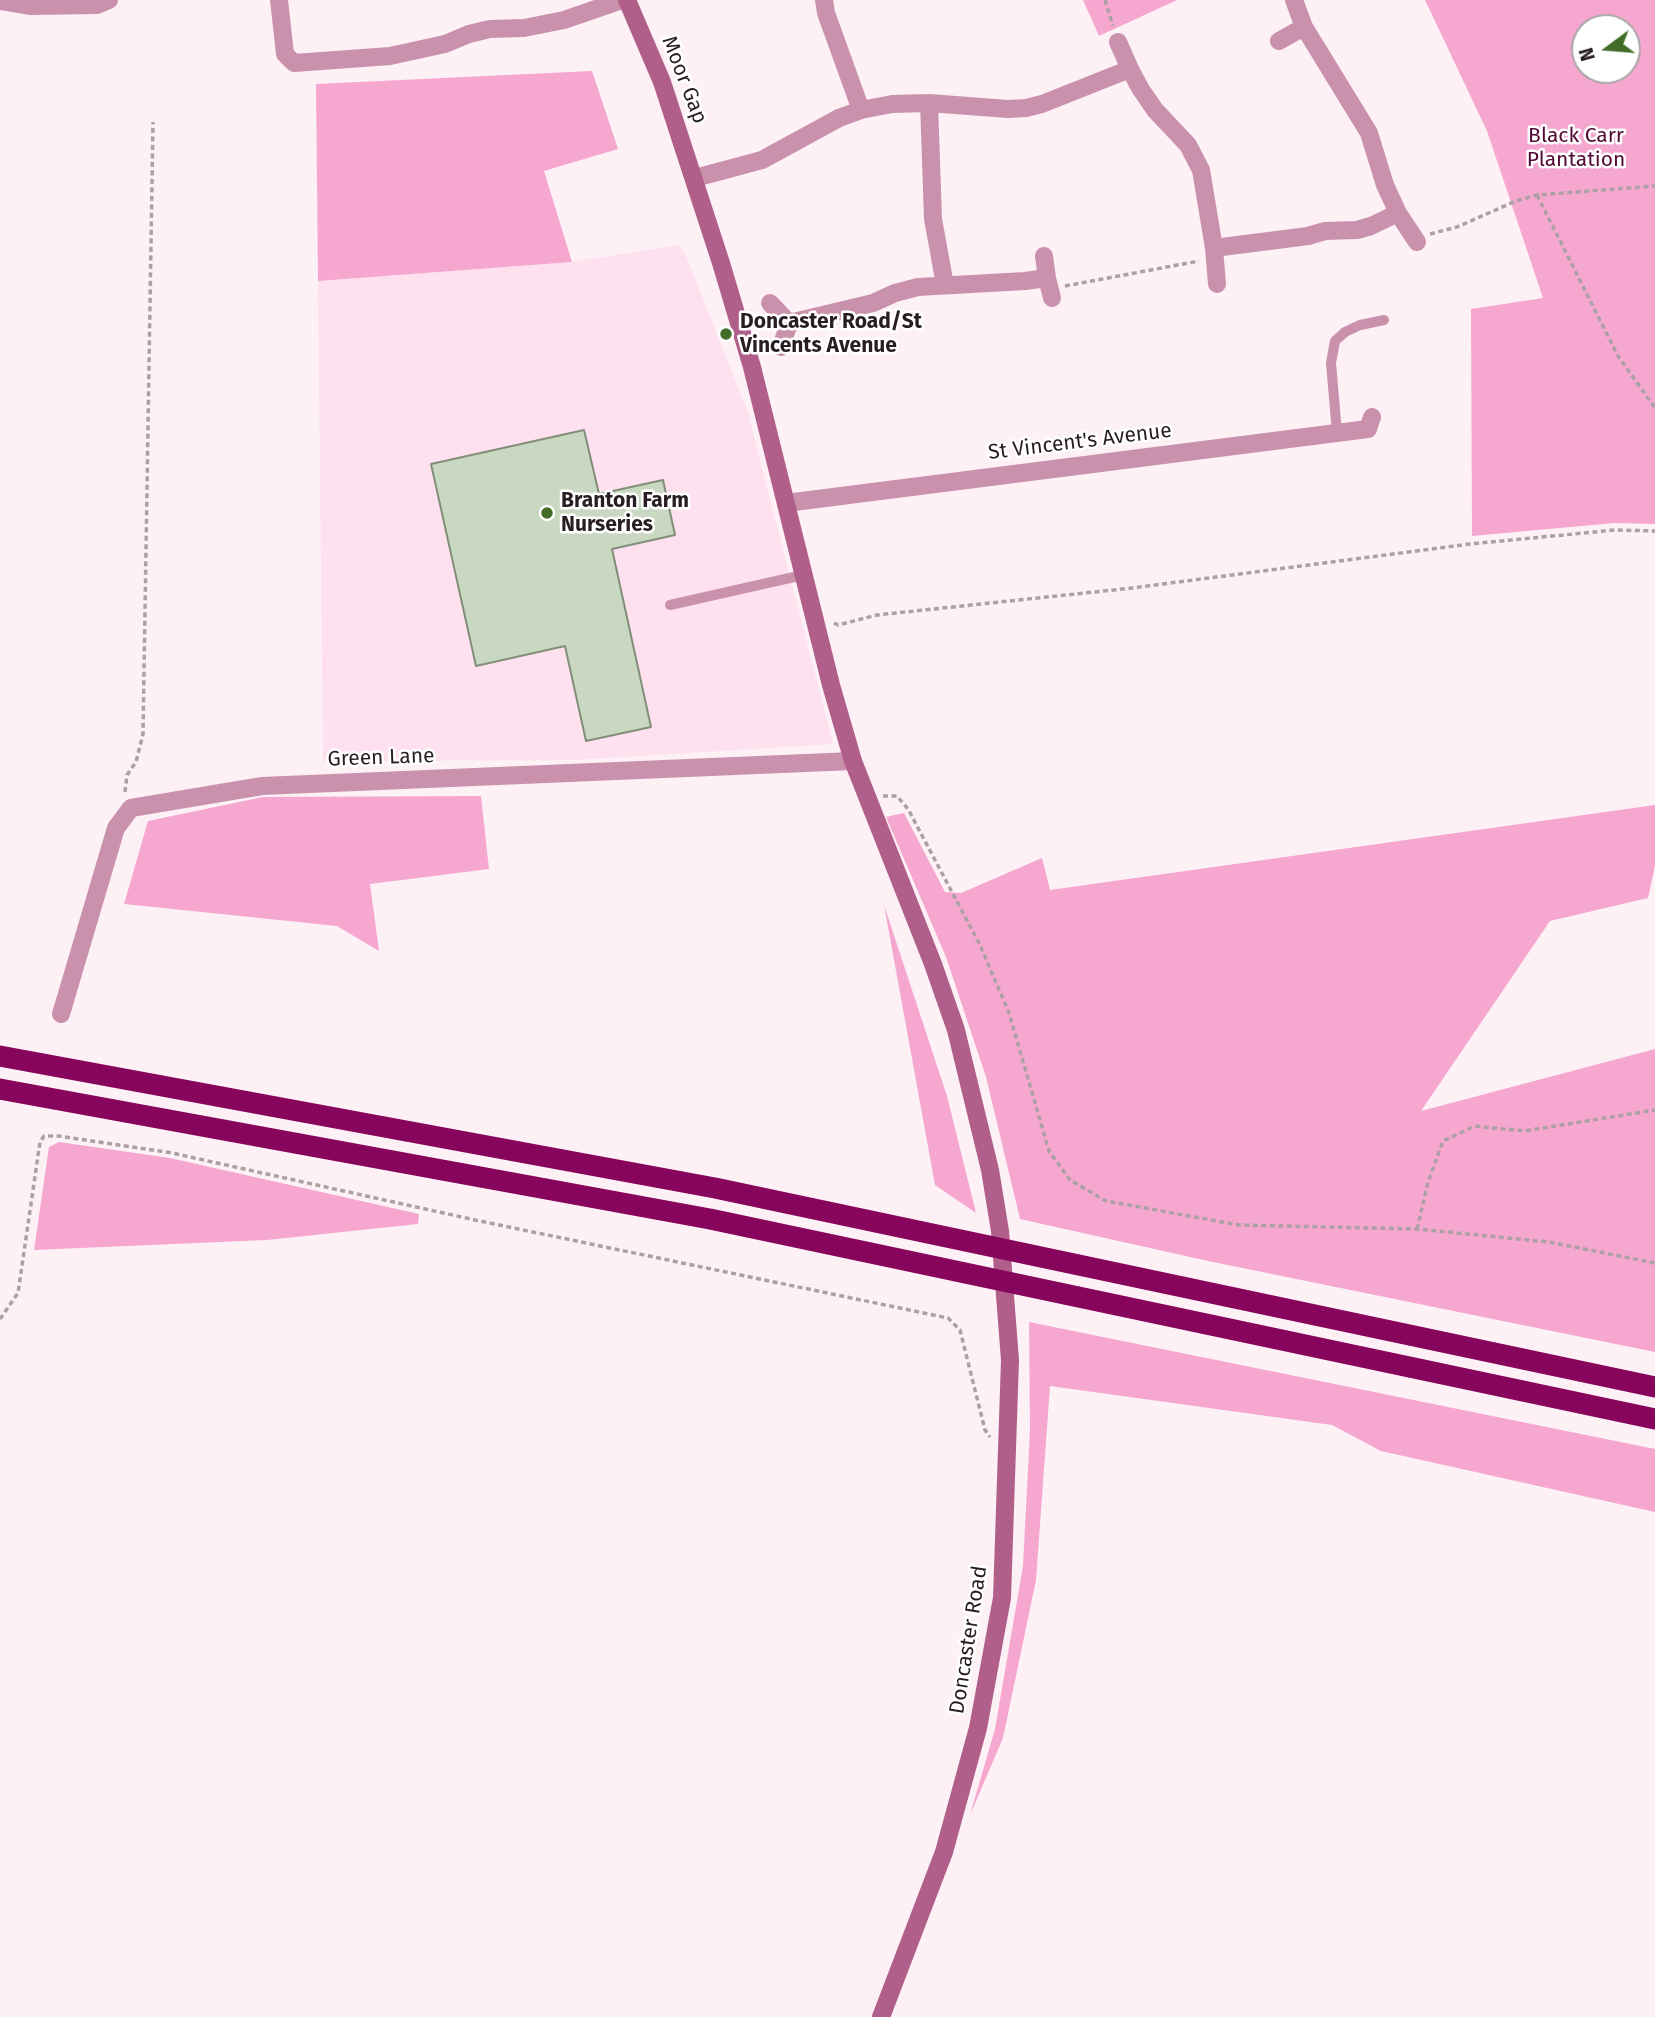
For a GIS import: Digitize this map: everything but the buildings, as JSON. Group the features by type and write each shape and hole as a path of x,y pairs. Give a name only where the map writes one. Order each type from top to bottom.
{"highway":[{"path":"0,1056 715,1188 1655,1387"},
{"path":"0,1089 710,1219 1655,1419"}],"main road":[{"name":"Moor Gap","path":"624,0 662,82 695,177 752,367 831,685 853,761"},
{"name":"Doncaster Road","path":"853,761 933,964 956,1030 990,1170 1006,1292 1010,1360 1002,1598 978,1728 944,1852 881,2017"}],"street":[{"path":"0,1 31,6 97,5 109,0"},
{"path":"279,0 285,54 294,63 390,56 445,44 490,29 524,29 564,20 624,0"},
{"path":"824,0 826,13 861,110"},
{"path":"1294,0 1304,27 1368,133 1385,185 1416,240"},
{"path":"1279,41 1304,27"},
{"path":"1118,42 1140,88 1155,110 1188,145 1201,170 1217,284"},
{"path":"695,177 762,160 839,118 861,110 892,104 929,103 1026,108 1130,69"},
{"path":"929,103 933,219 945,285"},
{"path":"1214,253 1325,231 1357,230 1398,212"},
{"path":"789,323 873,303 907,289 1025,281 1049,288 1044,257"},
{"path":"770,303 789,323"},
{"path":"781,347 789,323"},
{"name":"St Vincent's Avenue","path":"786,503 1372,429"},
{"name":"Green Lane","path":"131,808 262,786 853,761"},
{"path":"61,1014 116,828 131,808"}],"lane":[{"path":"1337,433 1331,363 1335,341 1345,332 1360,325 1384,320"},
{"path":"670,605 803,575"}],"path":[{"path":"1105,0 1118,42"},
{"path":"131,808 125,795 127,775 136,762 143,734 153,122"},
{"path":"1416,240 1457,227 1516,201 1537,195 1655,186"},
{"path":"1537,195 1618,356 1655,408"},
{"path":"1049,288 1214,253"},
{"path":"829,621 838,625 877,615 1132,587 1471,544 1615,530 1655,531"},
{"path":"867,795 897,796 908,809 981,945 1009,1013 1049,1151 1070,1180 1106,1201 1239,1225 1417,1229 1549,1242 1655,1264"},
{"path":"1417,1229 1428,1182 1443,1141 1475,1126 1524,1131 1655,1110"},
{"path":"0,1319 18,1293 40,1142 44,1136 59,1136 172,1153 475,1220 948,1318 960,1330 985,1430 993,1439 1009,1441"}],"shaded area":[{"name":"Branton Farm Nurseries","path":"679,245 688,260 748,413 833,744 576,760 323,761 318,281 571,262"}],"green space":[{"path":"1083,0 1177,0 1099,36"},
{"name":"Black Carr Plantation","path":"1425,0 1655,0 1655,524 1614,523 1472,536 1471,309 1543,298 1487,131"},
{"path":"592,71 618,149 544,171 572,262 318,281 316,84"},
{"path":"481,796 489,869 370,884 379,951 337,926 124,904 148,821 263,797"},
{"path":"1655,805 1655,866 1648,898 1550,921 1421,1111 1655,1049 1655,1352 1208,1261 1020,1219 986,1077 946,957 886,817 904,813 945,892 961,893 1042,858 1050,890"},
{"path":"884,905 947,1096 976,1213 935,1185"},
{"path":"59,1142 170,1158 419,1214 418,1224 267,1240 34,1250 49,1147"},
{"path":"1029,1322 1655,1449 1655,1512 1381,1451 1332,1425 1050,1386 1036,1580 1003,1738 970,1815 995,1729 1023,1566 1030,1430"}],"place":[{"name":"Doncaster Road/St Vincents Avenue","path":"726,334"},
{"name":"Branton Farm Nurseries","path":"547,513"}]}
